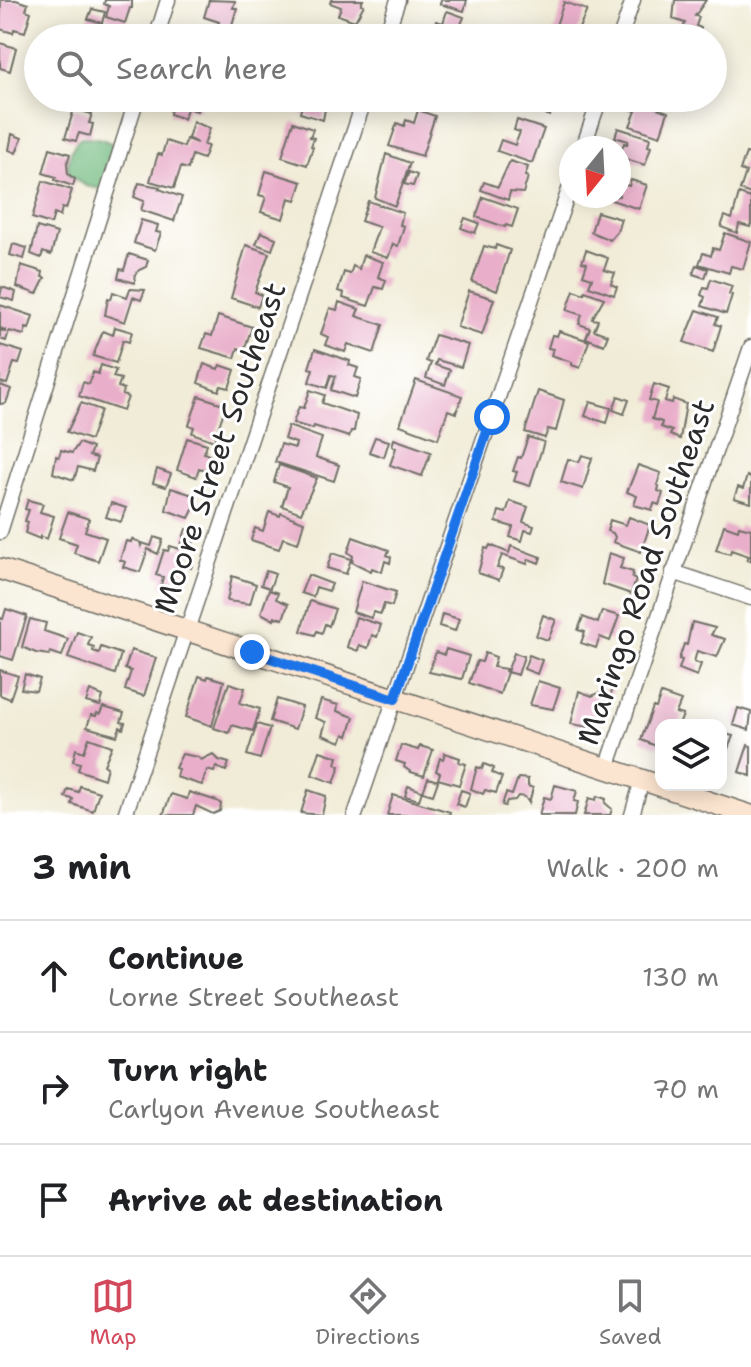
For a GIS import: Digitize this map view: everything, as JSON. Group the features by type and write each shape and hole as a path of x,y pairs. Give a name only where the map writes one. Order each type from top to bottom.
{"street":[{"path":"160,24 168,0"},
{"path":"390,24 398,0"},
{"path":"625,24 633,0"},
{"path":"0,532 133,112"},
{"name":"Moore Street Southeast","path":"125,815 360,112"},
{"path":"587,136 595,112"},
{"path":"355,815 563,208"},
{"name":"Maringo Road Southeast","path":"607,768 673,572 744,390 751,347"},
{"path":"0,569 749,815"},
{"path":"673,572 751,598"},
{"path":"632,815 642,780"}],"green space":[{"path":"81,137 103,140 122,152 101,189 86,186 68,174 70,154"}],"building":[{"path":"1,0 28,4 26,10 31,12 27,24 24,24 24,32 14,29 13,33 0,29"},
{"path":"105,0 132,0 125,23 106,17 109,6 104,4"},
{"path":"209,0 235,1 233,8 237,8 232,24 218,24 204,17"},
{"path":"331,0 363,0 361,4 364,5 355,21 338,15 341,7 330,3"},
{"path":"441,0 467,0 464,11 440,4"},
{"path":"675,0 706,0 695,16 699,17 697,24 685,24 673,19"},
{"path":"564,2 587,10 581,24 556,24"},
{"path":"92,9 105,12 102,23 88,19"},
{"path":"447,11 464,17 461,24 436,24 436,21 443,23"},
{"path":"0,43 16,48 10,71 0,68"},
{"path":"73,112 92,114 90,136 79,133 76,141 65,138"},
{"path":"170,112 186,112 184,119"},
{"path":"300,112 324,112 323,120"},
{"path":"417,112 435,116 422,156 389,146 397,123 404,126 406,120 414,123"},
{"path":"636,112 668,112 660,136 630,126"},
{"path":"517,120 544,129 532,163 497,151 501,140 515,145 520,132 514,130"},
{"path":"193,122 210,128 203,159 192,155 188,169 181,167 174,188 150,181 158,154 162,155 166,141 184,147 186,139 197,143 188,138"},
{"path":"293,122 313,129 310,137 314,138 313,147 307,165 282,157"},
{"path":"618,128 650,138 648,146 651,147 645,165 631,161 631,136 615,136"},
{"path":"12,134 22,138 16,153 9,150"},
{"path":"50,148 70,154 67,164 68,174 75,179 73,186 43,173"},
{"path":"746,153 751,154 751,194 740,190 746,172 740,170"},
{"path":"386,154 410,163 395,206 375,198"},
{"path":"510,161 528,167 523,193 510,192 508,200 481,190 484,182 498,187"},
{"path":"266,171 302,182 296,200 289,198 283,219 261,212 266,197 259,195"},
{"path":"409,172 417,175 413,186 404,184"},
{"path":"631,180 647,185 639,209 631,206"},
{"path":"43,181 72,190 66,209 62,208 60,216 54,214 51,224 32,218"},
{"path":"139,183 160,187 182,197 174,221 141,210 144,201 134,197"},
{"path":"739,194 751,198 751,224 750,227 739,224 737,233 721,227 725,216 732,219"},
{"path":"483,197 518,209 512,227 476,217"},
{"path":"368,201 403,213 400,225 404,226 398,246 393,244 388,258 370,252 379,227 361,221"},
{"path":"597,212 621,219 617,232 610,240 591,232"},
{"path":"465,218 479,223 475,233 461,228"},
{"path":"141,220 158,225 156,232 161,233 155,250 134,243"},
{"path":"37,227 57,233 51,255 43,252 41,258 31,254"},
{"path":"261,232 276,238 272,250 256,244"},
{"path":"725,233 751,242 743,269 731,266 729,273 699,264 703,253 711,256 713,248 719,250"},
{"path":"13,244 27,248 24,259 10,255"},
{"path":"246,245 269,253 255,292 262,295 258,307 231,298"},
{"path":"496,245 510,250 497,291 472,282 484,246 495,249"},
{"path":"586,250 608,258 604,270 615,273 611,284 617,287 614,295 589,286 592,278 583,275 587,263 582,262"},
{"path":"129,254 148,260 146,267 135,275 135,283 118,278"},
{"path":"363,255 383,262 378,277 386,280 383,289 375,287 368,306 343,298 344,293 338,291 344,272 350,274 353,266 359,269"},
{"path":"21,265 43,272 42,277 45,278 37,294 17,287"},
{"path":"696,265 708,269 705,278 693,274"},
{"path":"711,279 732,286 726,314 702,306 705,297 701,295"},
{"path":"2,287 16,292 14,301 0,297"},
{"path":"130,289 145,290 141,300 133,297 125,322 105,315 108,298 111,299 113,292 127,297"},
{"path":"574,290 604,298 592,319 598,320 594,330 608,335 604,345 586,338 590,328 579,324 582,315 567,310"},
{"path":"469,291 494,299 482,335 457,327"},
{"path":"339,302 359,309 356,316 383,325 374,353 348,344 345,352 325,345 328,337 321,334 330,308 337,310"},
{"path":"0,305 33,316 24,335 9,331 6,341 0,339 0,330 5,330 0,328"},
{"path":"697,310 718,317 715,324 721,326 713,352 684,342"},
{"path":"218,316 252,327 244,350 238,348 235,358 201,348 206,334 212,336"},
{"path":"115,327 132,332 129,342 123,340 116,363 93,356 103,331 113,335"},
{"path":"559,331 589,341 580,368 551,355 553,349 548,348 552,335 557,336"},
{"path":"435,335 468,345 461,367 437,360 435,365 450,370 445,385 426,378 431,363 426,361"},
{"path":"0,345 23,352 19,364 14,363 7,384 0,382"},
{"path":"315,349 350,361 349,365 358,368 355,377 361,379 355,398 331,390 336,376 331,375 327,388 309,382 313,369 309,368"},
{"path":"204,364 235,370 229,388 221,386 219,391 198,383"},
{"path":"101,365 116,370 113,377 121,379 118,387 124,389 122,395 128,397 123,411 79,396 83,382 89,384 93,372 98,374"},
{"path":"416,380 462,396 456,413 448,410 438,439 400,425"},
{"path":"654,384 669,389 665,401 672,403 673,399 686,404 680,439 670,435 672,431 661,427 662,422 652,419 657,402 649,400"},
{"path":"0,385 11,389 6,403 0,404"},
{"path":"310,390 325,395 322,403 357,415 354,431 349,437 293,423 299,407 304,408"},
{"path":"538,391 564,400 556,431 548,429 545,438 525,432"},
{"path":"199,396 226,405 214,441 192,433 194,427 189,425"},
{"path":"618,396 629,400 624,414 613,410"},
{"path":"590,402 611,408 607,423 585,416"},
{"path":"81,403 101,410 90,440 67,432"},
{"path":"288,426 322,438 316,457 339,465 334,481 275,462 281,444 295,448 296,443 284,439"},
{"path":"375,437 389,441 384,457 369,452"},
{"path":"528,437 544,442 530,486 514,481 517,472 513,471"},
{"path":"187,438 207,444 204,453 211,456 206,470 199,468 196,477 177,470"},
{"path":"394,439 431,452 422,476 390,465 396,448 392,446"},
{"path":"79,443 92,448 89,456 97,458 93,471 78,467 74,480 53,473 56,456 59,457 61,450 72,453"},
{"path":"582,455 592,458 583,489 561,482 568,459 579,462"},
{"path":"279,465 317,478 301,513 282,506 288,487 274,482"},
{"path":"638,465 661,473 657,485 658,491 663,493 659,505 654,503 652,510 634,505 637,496 627,492"},
{"path":"157,469 171,474 166,487 153,483"},
{"path":"747,476 751,478 751,503 734,498 738,487 743,489"},
{"path":"171,488 196,496 193,504 196,504 189,518 166,510"},
{"path":"28,500 43,504 40,512 54,516 47,539 25,533"},
{"path":"510,501 528,507 523,522 534,526 532,532 525,530 522,541 510,537 513,527 496,522 499,511 506,513"},
{"path":"111,503 126,508 121,522 106,517"},
{"path":"68,512 89,519 85,531 106,538 98,561 74,553 77,544 59,538"},
{"path":"269,512 304,522 298,543 283,538 279,549 251,540 255,528 263,531"},
{"path":"629,517 650,525 641,552 613,542 613,533 607,531 610,520 626,525"},
{"path":"724,525 738,530 739,526 751,529 751,561 747,560 749,556 731,550 730,554 716,550"},
{"path":"186,529 197,532 194,542 183,538"},
{"path":"154,537 163,540 158,554 148,549 140,572 123,567 125,562 120,560 126,541 131,542 132,539 140,542 141,546 142,543 151,546"},
{"path":"353,537 389,550 390,563 385,561 382,572 372,568 371,571 352,562 353,556 348,552"},
{"path":"182,542 193,545 189,559 194,560 191,568 184,566 180,582 174,580 171,588 161,585 163,577 156,575 164,550 168,551 170,546 180,549"},
{"path":"490,545 509,553 511,546 541,557 539,563 529,559 527,564 502,555 497,568 503,569 499,580 478,573 485,548 488,549"},
{"path":"332,553 351,559 346,574 327,568"},
{"path":"609,553 624,558 620,568 633,572 632,578 636,580 631,594 602,584"},
{"path":"266,571 275,574 270,588 261,585"},
{"path":"308,575 332,584 329,591 316,587 313,597 301,593"},
{"path":"232,576 256,584 250,604 227,601"},
{"path":"362,581 396,592 392,606 384,604 381,614 373,612 371,618 353,612"},
{"path":"269,590 278,593 276,599 288,604 283,619 275,617 274,620 261,613"},
{"path":"310,601 335,609 329,626 325,624 322,633 317,631 315,635 301,631"},
{"path":"6,609 27,616 13,660 0,656 0,618 3,619"},
{"path":"602,611 619,616 610,641 600,637 596,648 581,643 585,632 578,630 583,617 598,623"},
{"path":"442,614 459,619 455,631 439,626"},
{"path":"543,615 556,620 548,640 536,636"},
{"path":"356,617 381,625 377,637 372,635 368,648 359,645 358,651 347,647"},
{"path":"30,619 46,623 44,631 68,639 62,656 50,652 49,655 36,653 22,647"},
{"path":"692,622 715,628 711,635 725,639 717,657 697,651 694,662 701,664 697,676 679,669 682,660 679,659 684,644 687,645"},
{"path":"77,632 91,637 88,645 94,647 93,651 99,653 101,647 121,654 115,674 68,658"},
{"path":"446,649 469,656 462,679 429,672 436,652 444,655"},
{"path":"131,650 156,658 144,696 125,690 131,671 125,669"},
{"path":"485,653 496,657 493,667 506,669 500,694 469,683 477,661 482,662"},
{"path":"514,653 524,656 518,675 507,672"},
{"path":"529,655 542,660 537,674 524,669"},
{"path":"0,670 18,676 10,699 0,695"},
{"path":"25,674 40,679 36,691 21,689"},
{"path":"199,676 224,681 212,726 186,717"},
{"path":"538,681 560,688 553,709 530,705"},
{"path":"229,683 245,688 240,703 260,709 253,731 232,725 229,733 214,728"},
{"path":"610,684 614,685 595,728 571,724 579,691 592,696 604,691"},
{"path":"90,691 103,696 100,706 86,702"},
{"path":"661,694 681,701 676,713 683,715 681,719 655,719 655,746 641,740 653,707 656,708"},
{"path":"277,699 302,707 295,729 270,721"},
{"path":"321,700 338,705 337,711 354,717 348,736 344,734 341,742 322,735 326,722 315,718"},
{"path":"103,707 124,713 121,722 125,723 117,736 87,727 91,715 100,714"},
{"path":"738,708 751,712 749,730 733,725"},
{"path":"257,724 270,728 260,759 247,755"},
{"path":"727,734 733,736 727,751"},
{"path":"89,738 112,746 104,765 107,767 104,779 78,770 80,763 73,761 76,749 84,752"},
{"path":"401,745 433,750 424,776 411,772 404,767 405,764 396,761"},
{"path":"748,745 751,746 751,776 739,772"},
{"path":"320,751 338,757 336,764 340,766 334,783 312,775"},
{"path":"445,753 460,758 459,762 466,764 459,785 438,779 440,773 436,771"},
{"path":"182,754 201,760 213,754 229,763 226,771 216,767 214,772 207,770 202,785 176,777 178,769 175,768"},
{"path":"484,764 494,768 492,773 502,777 496,793 485,790 483,794 471,789 477,767 482,769"},
{"path":"428,778 438,781 433,795 423,792"},
{"path":"518,778 528,779 528,786 533,788 529,803 525,797 518,796 502,805 506,793 512,795"},
{"path":"555,785 577,791 575,815 539,815 544,797 551,799"},
{"path":"80,786 99,792 93,811 72,804 73,799 65,797 68,789 78,792"},
{"path":"408,786 422,791 419,800 405,796"},
{"path":"308,790 326,796 322,815 301,813"},
{"path":"461,790 470,793 465,807 456,804"},
{"path":"189,792 217,801 221,804 220,811 213,814 196,806 193,815 163,815 171,794 187,799"},
{"path":"393,795 450,812 449,815 387,815"},
{"path":"597,796 606,799 605,803 612,809 610,815 584,815 589,798 596,800"}],"route":[{"path":"252,652 395,699 492,417"}]}
